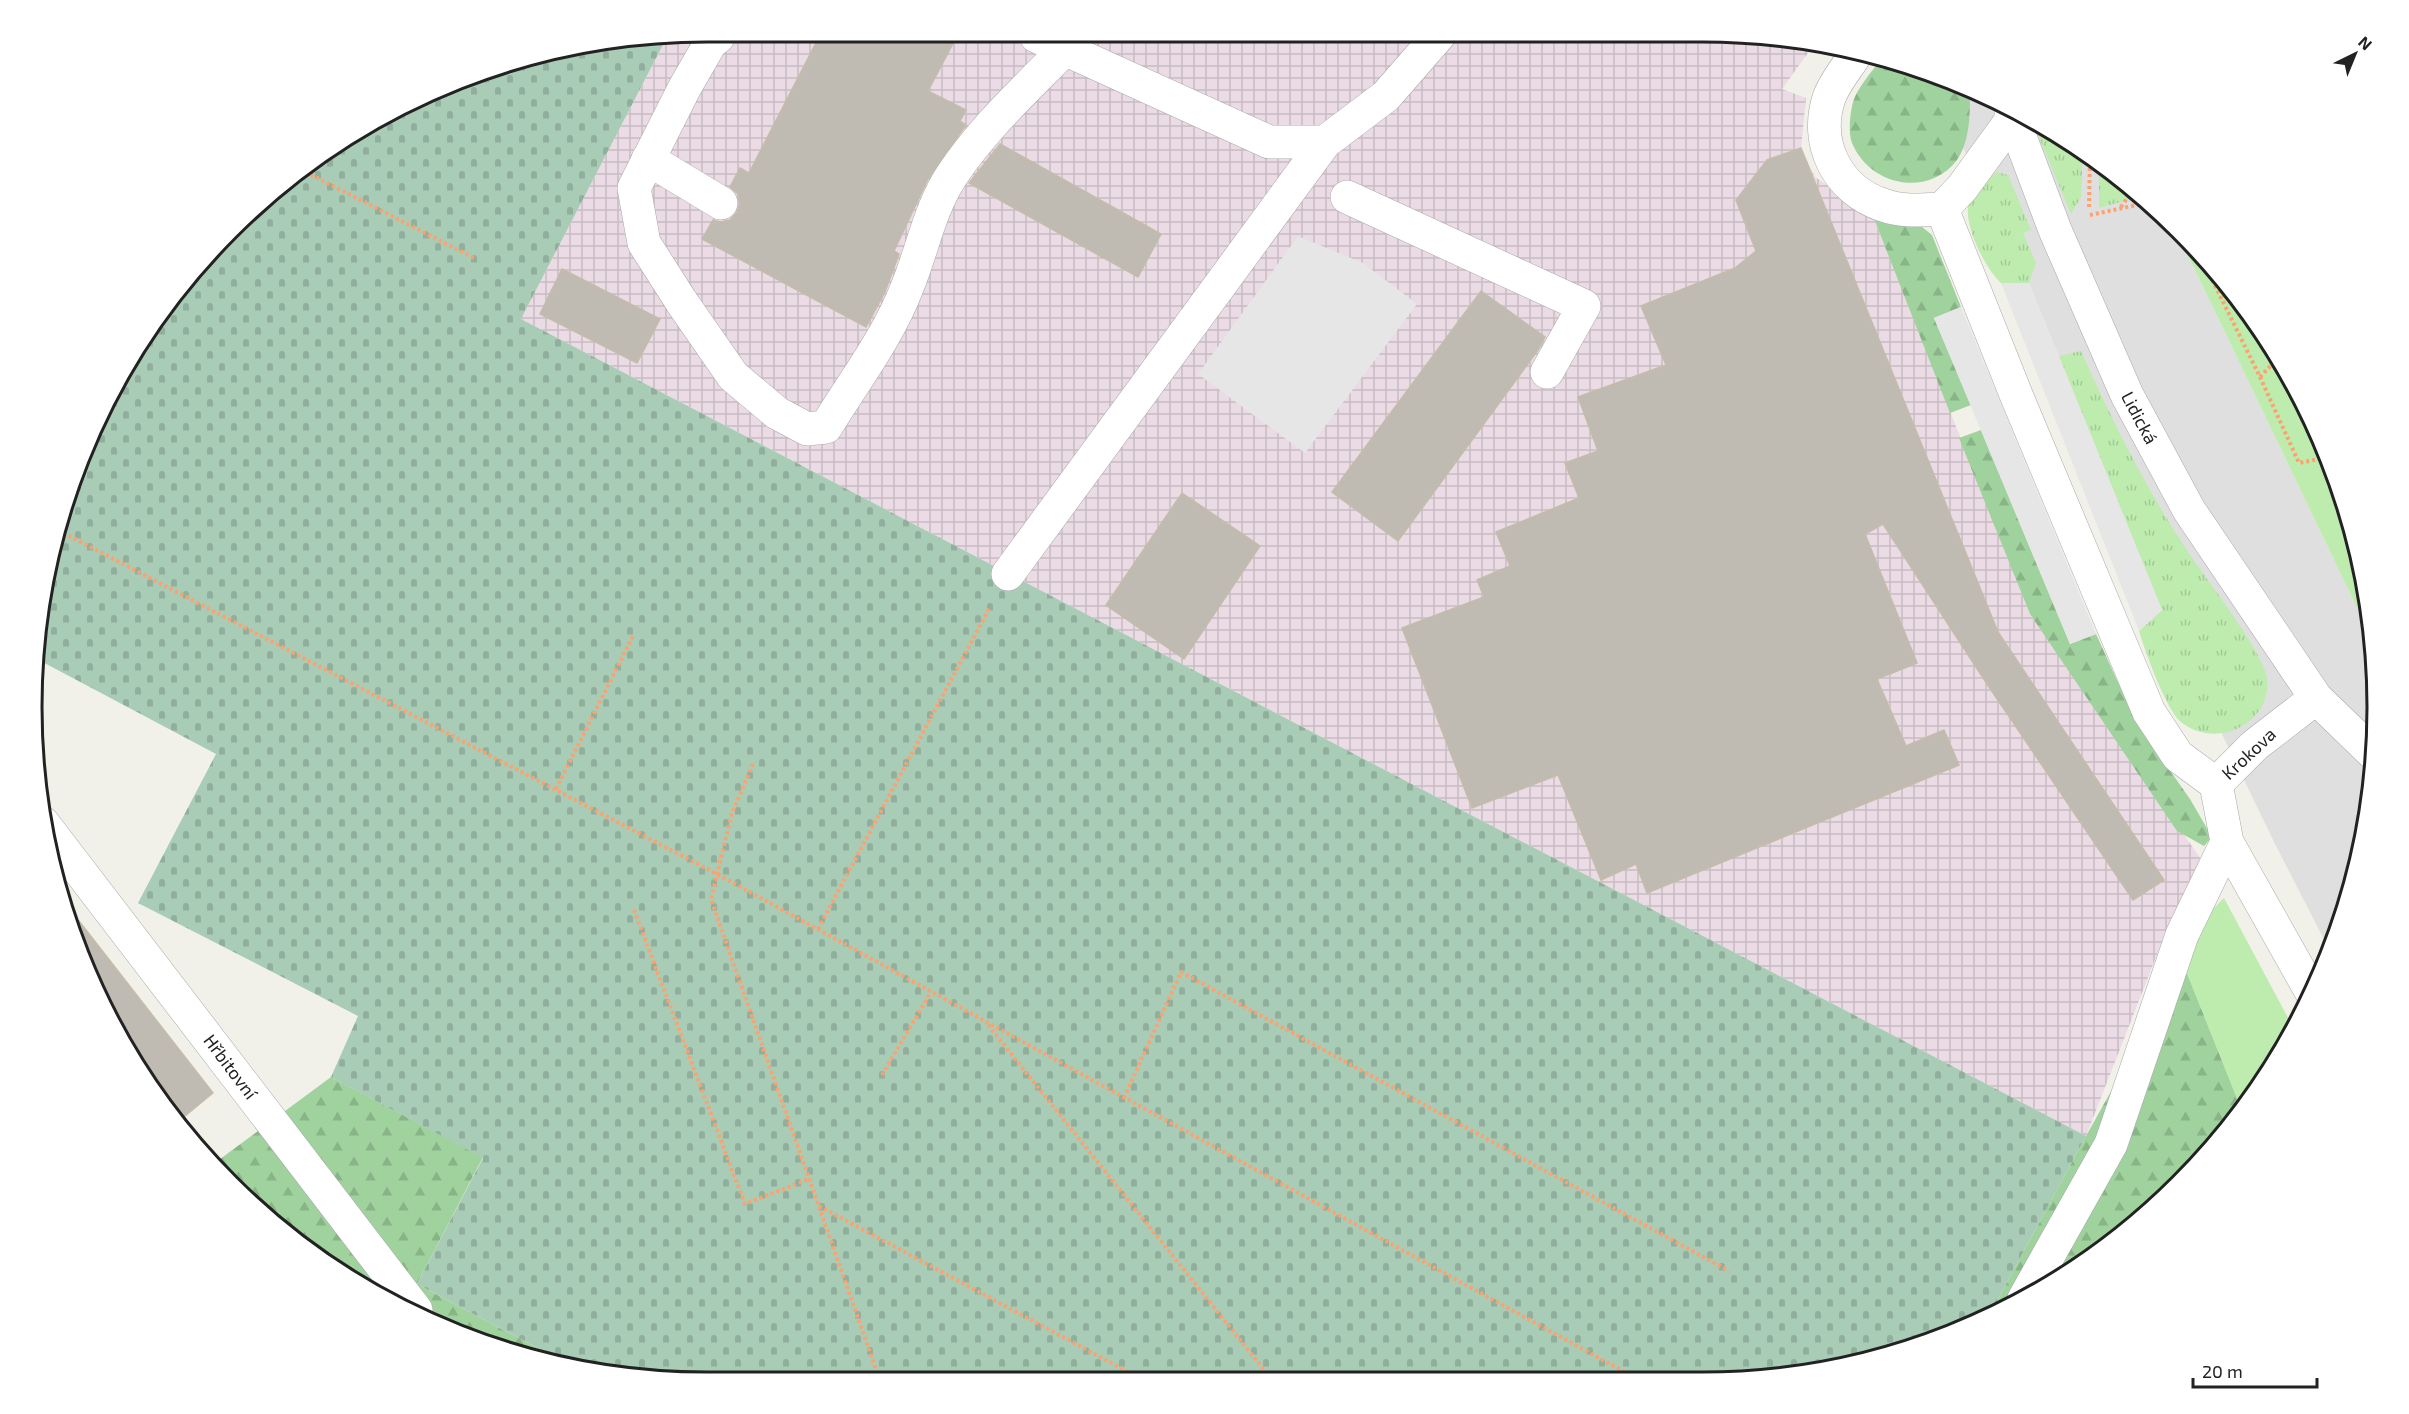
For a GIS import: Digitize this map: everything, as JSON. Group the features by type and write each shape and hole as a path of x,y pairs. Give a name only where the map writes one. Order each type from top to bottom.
{"street":[{"path":"711,42 685,87 634,189 644,243 733,376 777,413 807,429 826,427 886,332 908,286 931,214 952,175 990,127 1051,42 1269,142 1325,142"},
{"path":"1008,574 1325,142 1386,96 1433,42"},
{"path":"1853,60 1829,97 1824,126 1826,149 1838,174 1864,195 1883,205 1914,211 1942,209 1962,188 2010,118"},
{"name":"Lidická","path":"2014,120 2064,252 2127,395 2189,510 2316,698"},
{"path":"648,159 722,203"},
{"path":"1347,197 1584,306 1547,372"},
{"path":"1942,209 2017,397 2149,712 2178,756 2216,784"},
{"path":"2316,698 2366,746"},
{"name":"Krokova","path":"2306,983 2227,842 2216,784 2255,745 2316,698"},
{"name":"Hřbitovní","path":"56,839 409,1301"},
{"path":"2033,1284 2112,1144 2182,935 2227,842"}],"path":[{"path":"310,173 476,259"},
{"path":"2120,208 2128,197"},
{"path":"2089,215 2137,205"},
{"path":"2214,283 2299,463 2318,459"},
{"path":"2260,377 2272,365"},
{"path":"65,534 717,874 1625,1372"},
{"path":"818,929 1008,574"},
{"path":"556,789 633,636"},
{"path":"753,764 732,813 711,899 877,1372"},
{"path":"634,910 745,1204 809,1179"},
{"path":"1124,1098 1181,972 1729,1271"},
{"path":"882,1075 932,992"},
{"path":"986,1022 1267,1372"},
{"path":"819,1205 1128,1372"}],"shaded area":[{"path":"1702,42 1745,43 1809,51 1782,89 1806,98 1801,148 1815,177 1873,216 2030,614 2205,865 2165,934 2086,1136 521,319 664,43"},
{"path":"1931,83 1996,111 2035,131 2071,154 2107,179 2140,207 2187,253 2360,614 2366,664 2366,750 2354,837 2332,921 2324,940 2275,844 2162,610 2029,283"},
{"path":"1298,236 1363,263 1417,304 1305,453 1198,374"},
{"path":"2001,283 2029,283 2162,610 2139,631"},
{"path":"1961,307 2096,634 2070,644 1934,318"}],"green space":[{"path":"664,43 521,319 2086,1136 1996,1303 1916,1337 1832,1359 1789,1366 1745,1371 1702,1372 707,1372 664,1371 577,1359 543,1351 417,1284 483,1158 331,1077 358,1016 138,903 216,754 43,662 55,577 77,493 111,413 131,374 179,302 237,237 302,179 374,131 413,111 493,77 577,55"},
{"path":"1876,66 1916,77 1970,99 1965,145 1957,160 1945,172 1916,183 1900,182 1872,169 1860,158 1850,134 1853,102"},
{"path":"2037,132 2082,162 2081,197 2071,214"},
{"path":"1997,172 2008,175 2031,230 2023,233 2036,263 2029,283 2001,283 1982,257 1972,234 1968,212 1969,203 1978,190"},
{"path":"2099,173 2130,199 2099,208"},
{"path":"1873,216 1916,222 1932,235 1961,307 1934,318 1971,405 1950,413"},
{"path":"2187,253 2230,302 2255,338 2298,413 2332,493 2354,577 2360,614"},
{"path":"2081,351 2154,498 2191,557 2231,612 2264,667 2267,679 2265,699 2255,716 2236,729 2212,734 2188,727 2181,722 2169,706 2157,679 2139,631 2162,610 2059,356"},
{"path":"1981,430 2070,644 2096,634 2137,724 2190,799 2212,837 2204,846 2177,831 2030,614 1959,438"},
{"path":"2224,898 2289,1019 2278,1040 2238,1100 2183,963 2208,914"},
{"path":"2183,963 2238,1100 2202,1145 2172,1177 2107,1235 2034,1283 1996,1303"},
{"path":"331,1077 483,1157 417,1284 543,1351 493,1337 453,1321 374,1283 302,1235 269,1207 220,1159"}],"building":[{"path":"816,42 954,42 928,91 966,110 960,121 966,125 928,179 894,251 899,254 885,292 866,327 702,239 713,220 721,222 730,220 737,212 740,204 738,194 730,187 740,168 749,173"},
{"path":"1000,144 1161,234 1138,277 969,183"},
{"path":"1801,148 1998,632 2164,880 2133,900 1987,684 1883,524 1865,534 1917,663 1877,679 1906,746 1944,730 1959,765 1647,893 1636,864 1601,880 1558,775 1472,808 1402,628 1484,597 1477,580 1510,566 1496,532 1579,498 1565,463 1598,451 1578,397 1666,365 1641,306 1735,268 1756,251 1736,200 1767,160"},
{"path":"562,269 660,319 637,363 540,314"},
{"path":"1481,291 1545,337 1538,350 1398,541 1332,492"},
{"path":"1182,493 1260,546 1184,659 1106,605"},
{"path":"79,921 213,1093 185,1116 155,1078 131,1040 111,1001 77,922"}]}
